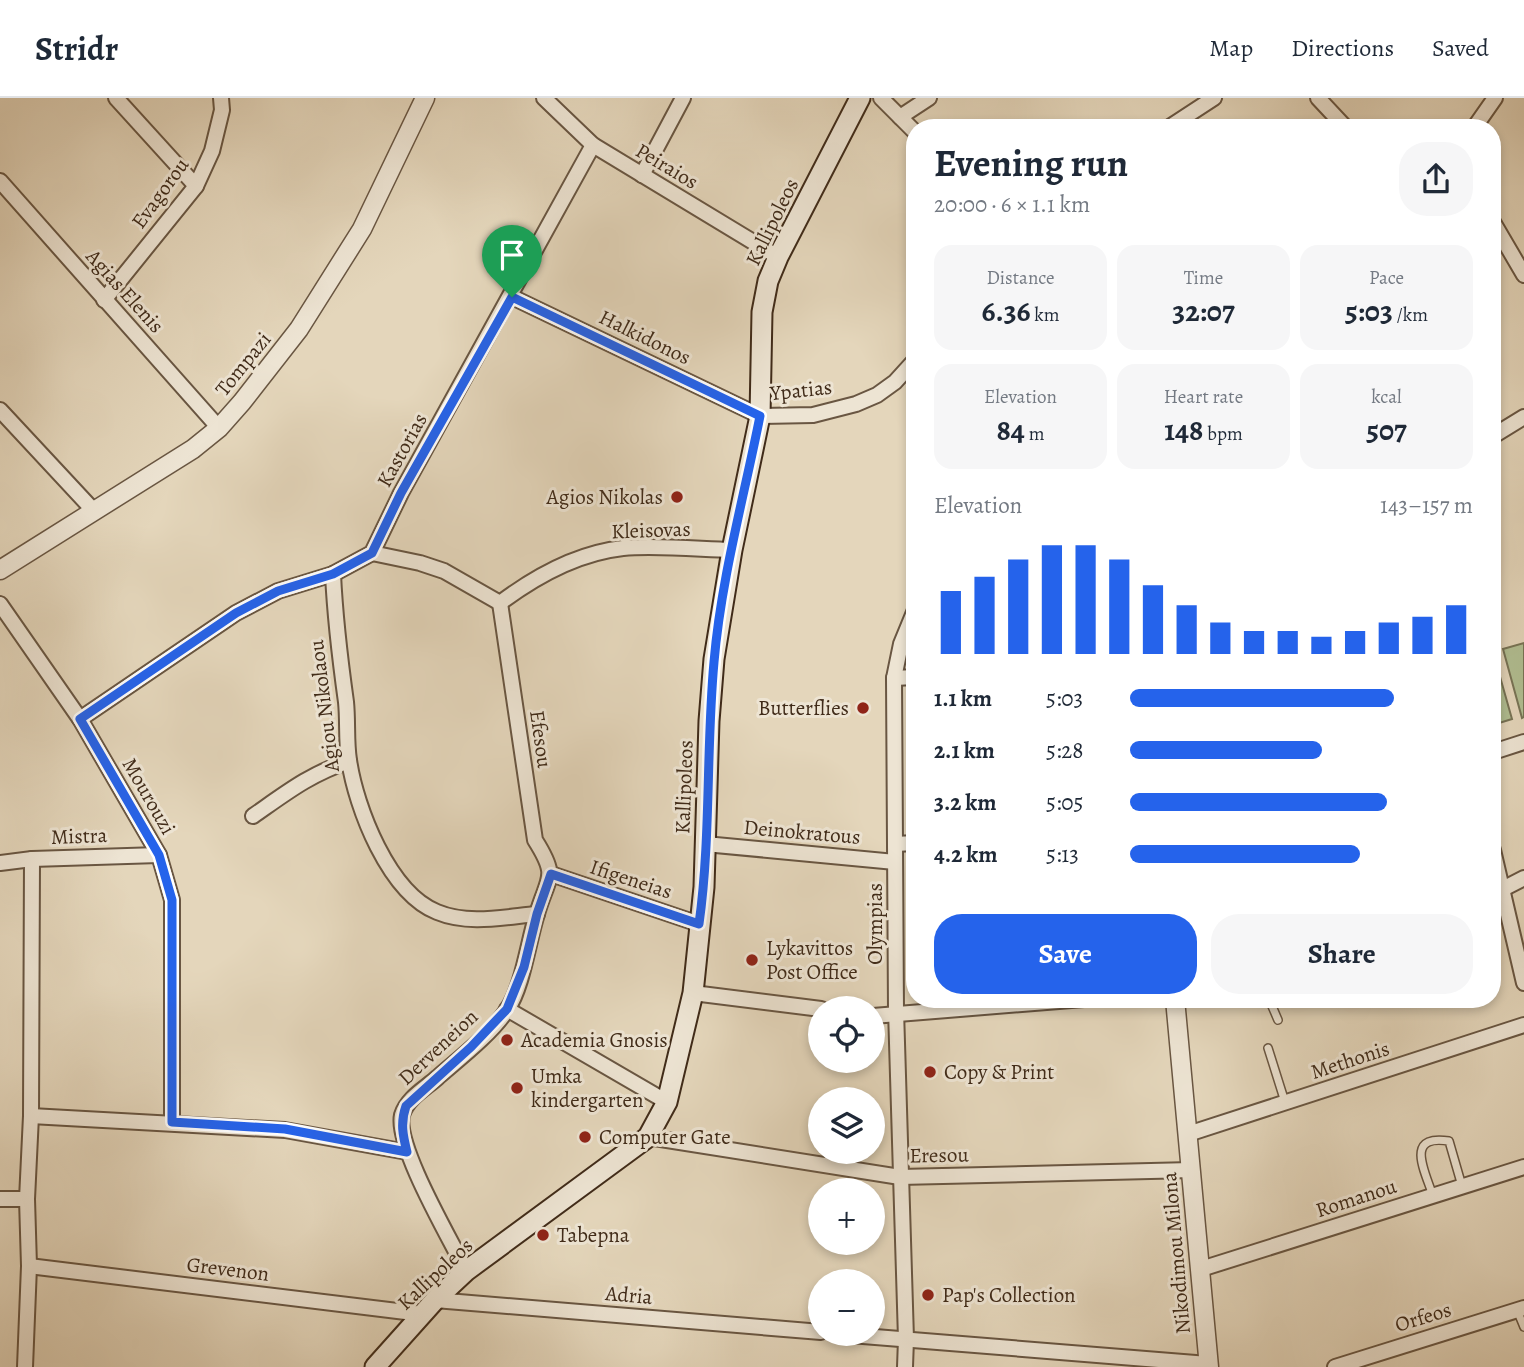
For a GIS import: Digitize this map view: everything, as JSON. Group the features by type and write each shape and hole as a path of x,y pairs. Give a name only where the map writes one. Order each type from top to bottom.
{"main road":[{"name":"Kallipoleos","path":"374,1367 466,1271 648,1137 667,1102 693,993 704,887 714,659 732,550 760,416 762,312 768,281 778,257 860,98"}],"street":[{"path":"116,98 196,186"},
{"name":"Evagorou","path":"104,300 196,186 212,151 222,110 221,98"},
{"name":"Tompazi","path":"0,570 193,449 219,428 265,375 299,329 362,229 425,98"},
{"name":"Peiraios","path":"544,98 593,145 778,257"},
{"path":"642,175 684,98"},
{"path":"881,98 906,123"},
{"path":"900,117 929,98"},
{"path":"1182,119 1214,98"},
{"path":"1318,98 1338,119"},
{"path":"1480,119 1495,98"},
{"name":"Kastorias","path":"372,553 401,493 512,297 593,145"},
{"name":"Agias Elenis","path":"0,181 219,428"},
{"path":"1501,236 1524,275"},
{"name":"Halkidonos","path":"512,297 760,416"},
{"name":"Ypatias","path":"760,416 813,415 856,404 877,395 906,370"},
{"path":"0,410 93,511"},
{"path":"1501,431 1524,417"},
{"name":"Kleisovas","path":"500,603 533,580 570,561 622,548 732,550"},
{"path":"80,719 236,613 278,591 333,574 372,553 444,571 500,603"},
{"name":"Agiou Nikolaou","path":"333,574 336,636 346,705 349,761 363,813 385,861 411,895 435,912 465,920 537,914"},
{"name":"Efesou","path":"500,603 535,840 547,858 551,874"},
{"name":"Mourouzi","path":"0,604 80,719 159,855 172,900 172,1122"},
{"name":"Olympias","path":"905,1367 896,1013 894,678 906,632"},
{"path":"894,678 906,677"},
{"path":"1501,749 1524,742"},
{"path":"253,816 323,769 349,761"},
{"path":"895,844 906,843"},
{"name":"Deinokratous","path":"705,845 895,862"},
{"name":"Mistra","path":"0,863 32,859 159,855"},
{"path":"25,1367 29,1266 27,1199 31,1116 32,859"},
{"path":"551,874 537,914 524,967 507,1009 667,1102"},
{"name":"Ifigeneias","path":"551,874 699,924"},
{"path":"1501,890 1524,878"},
{"path":"1501,905 1524,983"},
{"path":"693,993 808,1007"},
{"path":"885,1016 963,1008"},
{"name":"Nikodimou Milona","path":"1176,1008 1209,1365"},
{"name":"Derveneion","path":"466,1271 407,1152 402,1117 406,1106 471,1047 507,1009"},
{"name":"Methonis","path":"1188,1134 1524,1026"},
{"path":"31,1116 285,1129 407,1152"},
{"name":"Eresou","path":"648,1137 900,1177 1192,1170"},
{"name":"Romanou","path":"1201,1269 1524,1167"},
{"path":"0,1199 27,1199"},
{"name":"Grevenon","path":"29,1266 429,1307"},
{"name":"Adria","path":"429,1307 808,1331"},
{"name":"Orfeos","path":"1335,1367 1521,1309"},
{"path":"885,1337 1209,1365"}],"lane":[{"path":"1273,1008 1279,1020"},
{"path":"1268,1048 1286,1103"},
{"path":"1433,1196 1420,1156 1422,1144 1449,1141 1462,1186"},
{"path":"1521,1309 1524,1328"}],"green space":[{"path":"1524,643 1524,717 1522,718 1503,649"},
{"path":"1501,680 1512,719 1501,722"}],"place":[{"name":"Agios Nikolas","path":"677,497"},
{"name":"Butterflies","path":"863,708"},
{"name":"Lykavittos Post Office","path":"752,960"},
{"name":"Academia Gnosis","path":"507,1040"},
{"name":"Copy & Print","path":"930,1072"},
{"name":"Umka kindergarten","path":"517,1088"},
{"name":"Computer Gate","path":"585,1137"},
{"name":"Tabepna","path":"543,1235"},
{"name":"Pap's Collection","path":"928,1295"}],"route":[{"path":"512,297 760,416 732,550 714,659 709,721 704,887 699,924 551,874 537,914 524,967 507,1009 486,1033 406,1106 402,1128 407,1152 285,1129 172,1122 172,900 159,855 80,719 236,613 278,591 333,574 372,553 401,493 512,297"}]}
